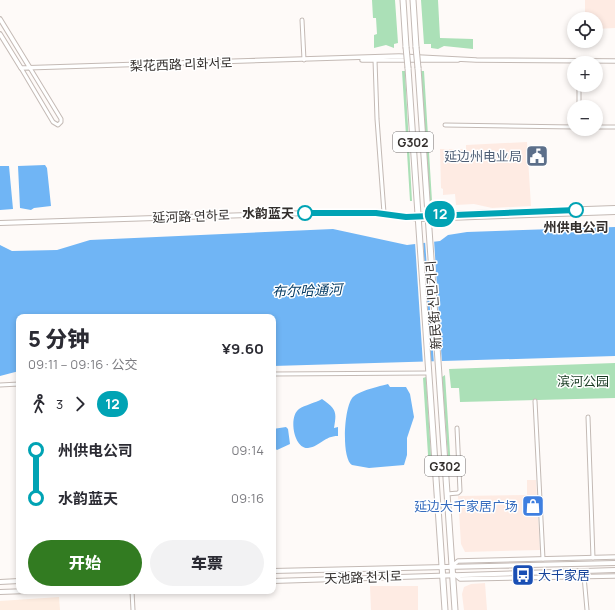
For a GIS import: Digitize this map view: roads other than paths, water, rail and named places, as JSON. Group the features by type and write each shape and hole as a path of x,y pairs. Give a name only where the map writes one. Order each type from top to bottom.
{"highway":[{"name":"新民街 신민거리","path":"404,0 445,610"},
{"name":"新民街 신민거리","path":"413,0 455,610"},
{"path":"429,374 438,375"}],"main road":[{"name":"延河路 연하로","path":"427,217 615,208"},
{"name":"延河路 연하로","path":"0,223 309,213 384,214 406,217 427,217 615,212"},
{"name":"天池路 천지로","path":"276,571 615,563"},
{"name":"天池路 천지로","path":"276,581 442,574 615,570"},
{"path":"0,582 16,581"},
{"path":"0,592 16,591"}],"street":[{"path":"0,19 61,119 61,122 58,125 53,122 0,34"},
{"path":"302,20 304,60"},
{"name":"梨花西路 리화서로","path":"21,68 423,56 476,60 567,62"},
{"name":"梨花西路 리화서로","path":"341,59 424,62 476,60"},
{"path":"375,60 384,214"},
{"name":"梨花西路 리화서로","path":"603,61 615,61"},
{"path":"445,125 567,127"},
{"path":"603,127 615,127"},
{"path":"276,374 429,374"},
{"path":"0,384 16,384"},
{"path":"535,401 543,559"},
{"path":"588,417 594,558"},
{"path":"447,494 458,493 460,491 457,428"},
{"name":"天池路 천지로","path":"452,566 458,561 615,557"},
{"name":"天池路 천지로","path":"453,574 460,579 615,576"},
{"path":"584,576 587,610"},
{"path":"132,594 133,610"}],"water":[{"path":"45,165 47,168 51,206 34,208 31,210 20,208 18,166"},
{"path":"0,166 9,166 13,209 0,210"},
{"name":"布尔哈通河","path":"615,227 615,356 276,366 276,314 16,314 16,372 0,376 0,245 12,251 57,250 90,240 333,229 407,245 440,241 448,235 467,232"},
{"path":"388,384 390,387 406,387 410,394 414,417 407,438 407,455 404,465 369,468 352,465 346,453 345,443 346,421 350,402 353,397 360,393"},
{"path":"322,399 333,408 335,414 334,428 338,427 338,436 333,436 312,447 303,447 296,438 294,432 293,425 296,413 299,409"},
{"path":"286,427 288,429 290,444 277,450 276,449 276,429"}],"place":[{"name":"延边州电业局","path":"537,156"},
{"name":"州供电公司","path":"576,210"},
{"name":"水韵蓝天","path":"305,213"},
{"name":"延边大千家居广场","path":"533,506"},
{"name":"大千家居","path":"523,575"}],"park label":[{"name":"滨河公园","path":"583,381"}]}
